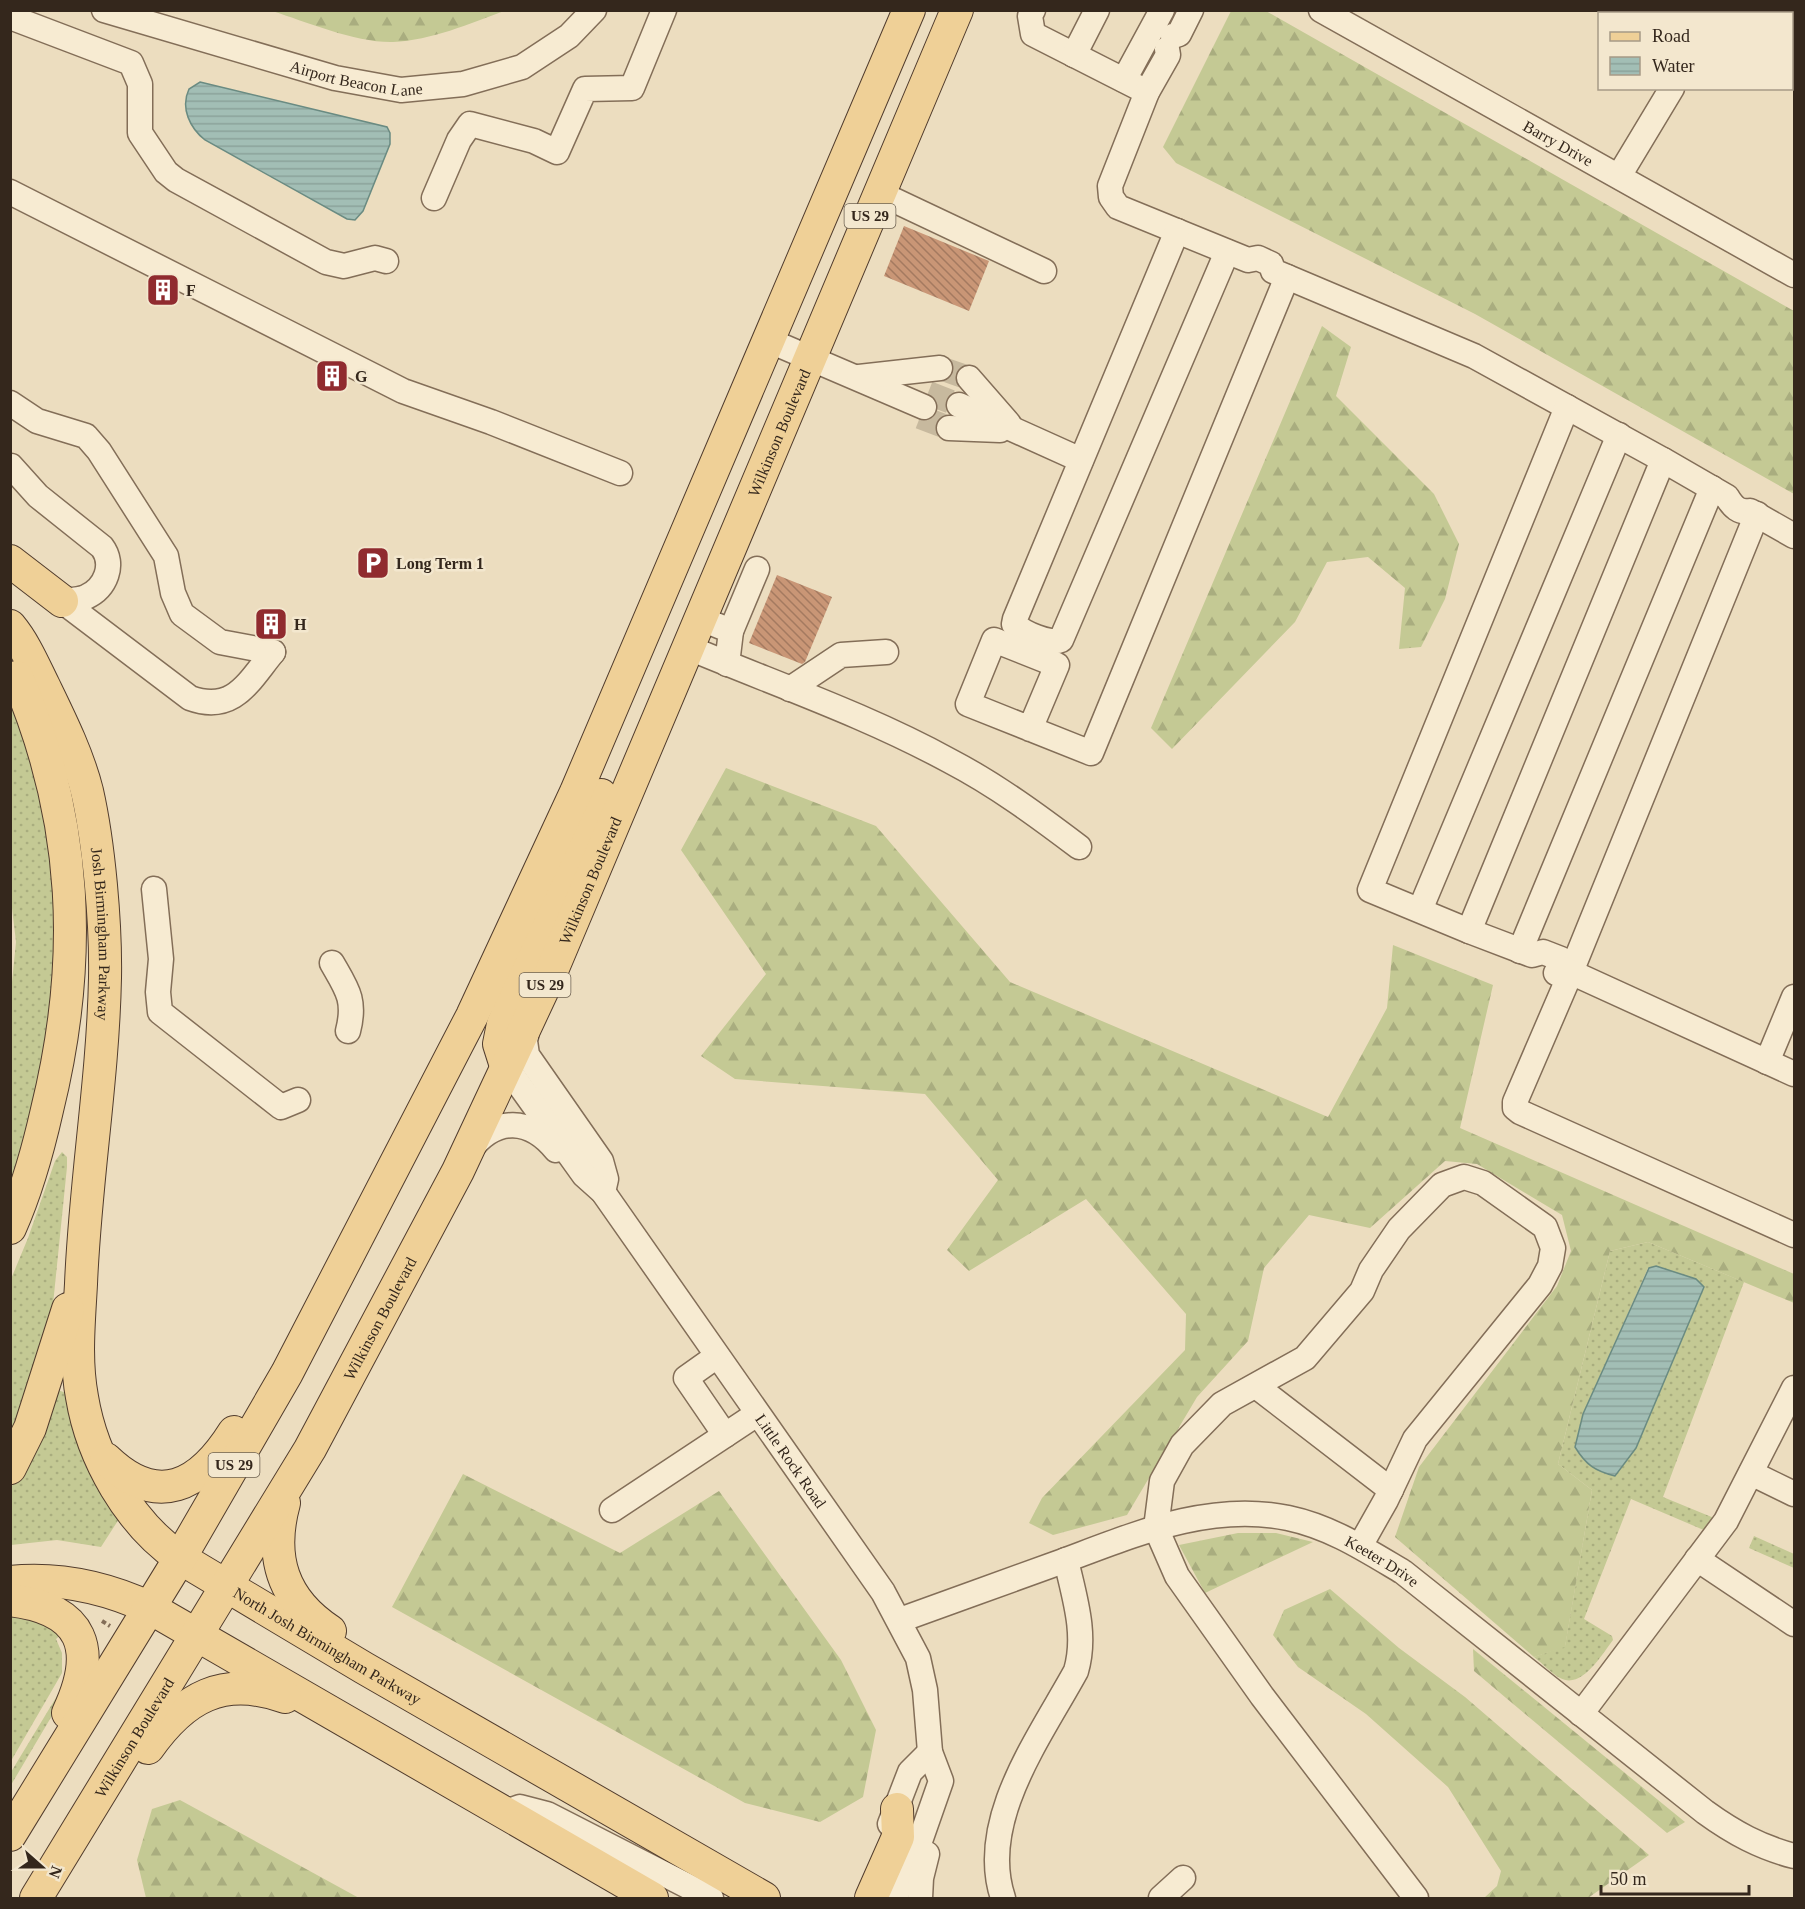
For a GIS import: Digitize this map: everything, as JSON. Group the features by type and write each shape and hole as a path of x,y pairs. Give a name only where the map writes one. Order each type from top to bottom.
{"main road":[{"name":"US 29","path":"10,1835 180,1558 287,1372 419,1121 486,986 576,792 909,10"},
{"name":"Wilkinson Boulevard","path":"36,1899 294,1476 410,1266 508,1069 957,10"},
{"path":"10,561 62,601"},
{"path":"508,1069 499,1044 504,1024 670,630 679,600 677,577 673,568"},
{"name":"Josh Birmingham Parkway","path":"10,626 28,653 63,726 87,790 99,870 104,987 100,1061 82,1259"},
{"name":"Josh Birmingham Parkway","path":"10,661 38,726 58,797 69,869 72,941 67,1011 55,1081 38,1150 10,1228"},
{"path":"10,1468 30,1428 49,1374 82,1259"},
{"name":"North Josh Birmingham Parkway","path":"82,1259 78,1376 87,1419 96,1446 112,1480 137,1517 164,1545 180,1558 364,1668 764,1899"},
{"path":"96,1446 114,1466 141,1483 164,1487 186,1483 214,1460 263,1388 287,1372"},
{"path":"294,1476 283,1506 278,1535 278,1551 285,1581 307,1614 348,1645 362,1659 364,1668"},
{"path":"10,1582 81,1584 109,1591 150,1608 336,1718 652,1899"},
{"path":"10,1600 38,1605 57,1612 73,1628 83,1652 80,1685 43,1763 41,1783"},
{"path":"90,1811 97,1809 112,1795 170,1719 201,1697 230,1690 264,1691 336,1718"},
{"path":"871,1899 898,1837 897,1809"}],"street":[{"name":"Airport Beacon Lane","path":"104,10 335,78 401,90 463,84 522,67 569,36 594,10"},
{"path":"434,198 459,140 470,124 511,134 557,152 585,89 632,88 664,10"},
{"path":"1033,10 1030,16 1033,34 1147,92"},
{"path":"1074,55 1097,10"},
{"path":"1124,80 1162,10"},
{"path":"1191,10 1147,92 1110,186 1111,197 1118,207 1238,256 1258,258 1271,264 1280,274 1434,337 1619,435 1720,493 1743,512 1754,512 1794,536"},
{"name":"Barry Drive","path":"1321,10 1794,275"},
{"path":"10,17 131,63 140,84 140,133 166,172 176,180 326,262 344,266 375,258 386,261"},
{"path":"1619,176 1671,90"},
{"path":"10,192 403,391 491,422 620,473"},
{"path":"879,193 1044,271"},
{"path":"1177,231 1015,620 1014,624 1018,628 1052,642 1061,640 1238,256"},
{"path":"1030,729 1091,753 1280,274"},
{"path":"770,341 857,377 930,392"},
{"path":"10,403 37,421 86,436 99,451 166,556 173,593 182,614 220,642 273,652 246,685 228,701 215,704 201,702 190,698 62,601"},
{"path":"1014,430 959,403 1081,460"},
{"path":"1567,407 1370,890 1526,953 1543,952 1561,959 1567,971 1794,1074"},
{"path":"1420,910 1619,435"},
{"path":"1469,931 1663,460"},
{"path":"11,466 38,496 102,547 108,555 108,572 96,589 86,597 62,601"},
{"path":"1526,953 1720,493"},
{"path":"1754,512 1567,971 1515,1102 1515,1108 1794,1235"},
{"path":"728,664 731,631 757,570"},
{"path":"699,618 731,631"},
{"path":"687,646 951,761 1016,800 1079,847"},
{"path":"790,689 841,655 886,652"},
{"path":"154,889 161,959 158,992 160,1012 281,1107 298,1100"},
{"path":"332,963 346,987 353,1011 348,1031"},
{"path":"1767,1062 1794,998"},
{"path":"529,1022 525,1041 527,1055 601,1161 606,1179 603,1192"},
{"name":"Little Rock Road","path":"508,1069 582,1172 603,1192 900,1620 913,1645 922,1671 930,1752 941,1781 913,1861 894,1899"},
{"path":"465,1157 485,1134 498,1128 520,1126 539,1133 570,1166 582,1172"},
{"path":"1360,1546 1415,1439 1540,1286 1550,1266 1552,1248 1545,1227 1483,1183 1464,1177 1442,1185 1399,1229 1371,1270 1362,1291 1305,1358 1222,1404 1182,1445 1162,1482 1156,1528 1183,1585 1262,1696 1416,1899"},
{"path":"717,1356 686,1378 725,1435"},
{"path":"1256,1386 1390,1491"},
{"path":"1581,1714 1726,1521 1794,1388"},
{"path":"612,1510 757,1414"},
{"path":"1750,1473 1794,1494"},
{"name":"Keeter Drive","path":"900,1620 1182,1520 1215,1515 1255,1514 1288,1518 1319,1527 1360,1546 1403,1572 1736,1834 1767,1849 1794,1856"},
{"path":"1697,1559 1794,1624"},
{"path":"1003,1899 999,1887 997,1848 1003,1812 1076,1671 1080,1656 1080,1626 1066,1560"},
{"path":"856,1899 897,1809 910,1772 930,1752"},
{"path":"920,1899 921,1878 932,1833 932,1806"},
{"path":"503,1813 520,1808 547,1814 711,1899"},
{"path":"1161,1899 1183,1878"}],"green space":[{"path":"272,11 504,11 436,35 393,42 348,36"},
{"path":"1231,11 1266,11 1794,311 1794,494 1475,314 1176,163 1163,147"},
{"path":"1322,326 1351,347 1336,396 1434,494 1459,544 1445,599 1421,647 1399,649 1405,588 1368,557 1327,562 1295,622 1172,749 1151,728"},
{"path":"10,692 20,715 54,848 57,963 44,1068 11,1190 10,1002 16,942 10,891"},
{"path":"726,768 876,826 1010,982 1328,1117 1387,1008 1393,945 1493,985 1460,1128 1794,1274 1794,1303 1648,1242 1610,1251 1558,1464 1592,1490 1565,1647 1534,1657 1395,1537 1419,1467 1557,1286 1571,1251 1562,1215 1477,1164 1445,1161 1370,1228 1309,1215 1264,1268 1248,1341 1197,1397 1127,1515 1053,1535 1029,1523 1042,1498 1185,1350 1186,1314 1086,1199 969,1271 947,1250 998,1180 925,1094 735,1079 701,1056 766,974 681,850"},
{"path":"62,1152 67,1157 67,1167 51,1324 11,1450 11,1279 55,1161"},
{"path":"1648,1242 1744,1282 1663,1497 1714,1518 1706,1531 1631,1499 1584,1619 1612,1636 1613,1640 1591,1669 1576,1679 1568,1680 1557,1676 1534,1657 1565,1646 1592,1490 1558,1464 1610,1251","holes":["1656,1266 1583,1414 1648,1268"]},
{"path":"58,1390 66,1393 80,1445 100,1487 119,1519 101,1547 57,1540 11,1545 11,1488"},
{"path":"463,1474 620,1553 719,1491 841,1660 876,1730 863,1797 820,1822 745,1803 392,1607"},
{"path":"1238,1533 1276,1533 1313,1542 1205,1593 1179,1545"},
{"path":"1754,1536 1794,1554 1794,1568 1749,1548"},
{"path":"1330,1589 1399,1648 1465,1697 1649,1855 1588,1898 1484,1898 1497,1886 1501,1871 1448,1787 1366,1714 1298,1667 1273,1635 1284,1610"},
{"path":"11,1612 64,1632 56,1639 62,1653 62,1673 11,1761"},
{"path":"71,1644 66,1692 11,1785 11,1772 63,1686"},
{"path":"1473,1649 1685,1822 1667,1833 1474,1671"},
{"path":"180,1800 359,1898 146,1898 137,1860 152,1809"}],"water":[{"path":"200,82 387,127 390,133 390,144 363,211 355,220 347,219 205,140 191,124 186,110 186,96 189,89"},
{"path":"1656,1266 1696,1279 1704,1287 1636,1448 1615,1476 1592,1466 1575,1447 1583,1414 1649,1268"}],"building":[{"path":"904,226 989,261 969,311 884,276"},
{"path":"777,575 832,597 805,662 802,664 749,643"}],"tunnel":[{"path":"940,368 969,378"},
{"path":"928,393 959,405"},
{"path":"920,417 949,428"}],"place":[{"name":"F","path":"163,290"},
{"name":"G","path":"332,376"},
{"name":"Long Term 1","path":"373,563"},
{"name":"H","path":"271,624"}]}
